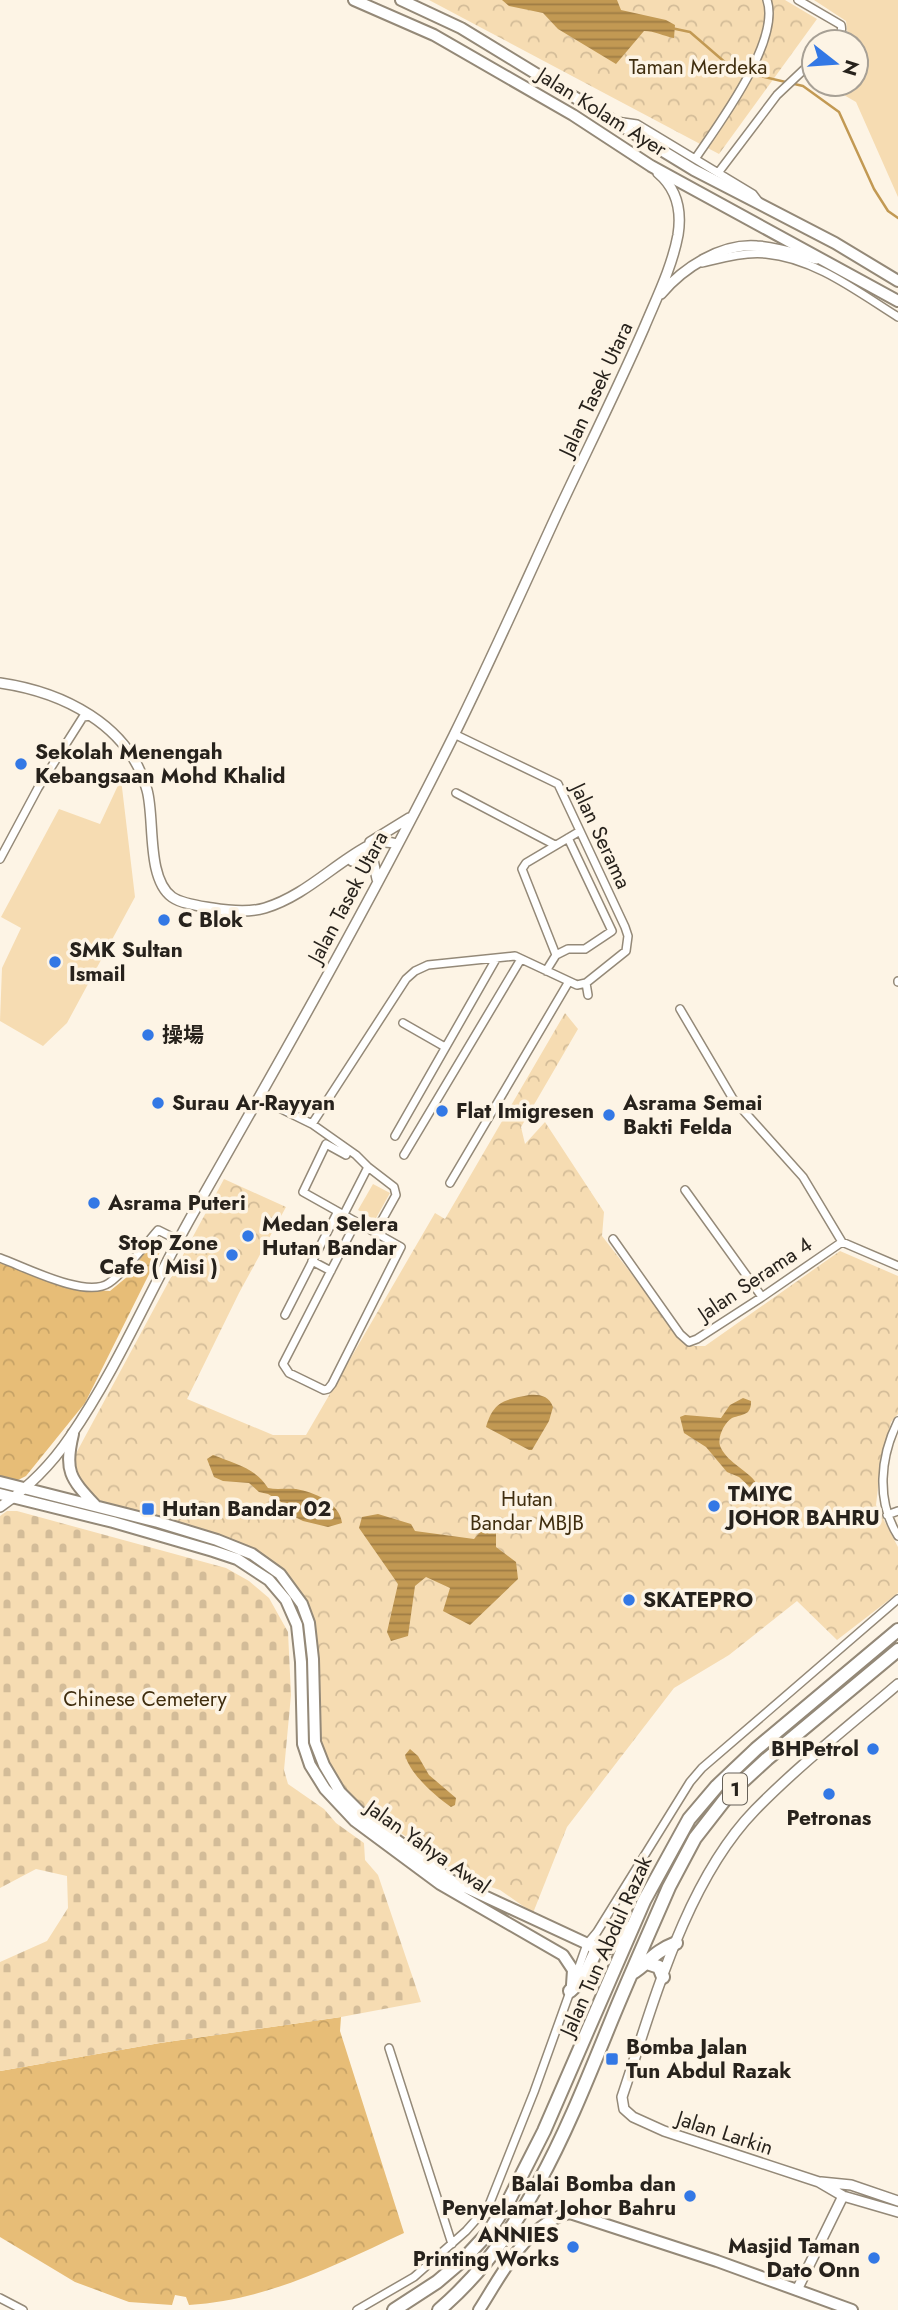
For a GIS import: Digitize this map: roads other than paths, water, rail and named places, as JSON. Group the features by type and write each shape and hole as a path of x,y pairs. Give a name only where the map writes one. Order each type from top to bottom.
{"highway":[{"name":"Jalan Tun Abdul Razak","path":"394,2310 464,2259 488,2233 508,2203 533,2155 584,2042 644,1901 681,1832 717,1786 756,1749 898,1630"},
{"name":"Jalan Tun Abdul Razak","path":"439,2310 466,2288 491,2259 525,2209 579,2098 682,1860 721,1803 767,1759 898,1650"},
{"path":"571,1988 583,1979 592,1946 610,1947 620,1939 644,1901"},
{"path":"631,1974 647,1963 655,1952 676,1943"},
{"path":"647,1963 659,1967 663,1977"}],"main road":[{"name":"Jalan Kolam Ayer","path":"354,0 434,35 573,115 651,166 898,301"},
{"name":"Jalan Kolam Ayer","path":"401,0 461,27 694,170 835,243 898,281"},
{"path":"72,1434 67,1455 71,1477 95,1506"},
{"name":"Jalan Yahya Awal","path":"0,1482 217,1540 252,1554 280,1574 302,1604 309,1623 313,1659 315,1742 324,1765 340,1792 365,1816 452,1881 592,1946"},
{"name":"Jalan Yahya Awal","path":"0,1494 212,1550 237,1559 269,1580 286,1600 297,1625 301,1662 303,1744 310,1765 325,1789 355,1821 440,1884 563,1955 573,1970 571,1988"},
{"path":"479,2310 526,2241 547,2224 570,2213 630,2231 852,2310"}],"street":[{"path":"695,159 747,79 770,16 767,0"},
{"path":"798,0 842,28"},
{"path":"718,173 777,95 800,73"},
{"path":"612,121 637,124 752,194 762,206"},
{"name":"Jalan Tasek Utara","path":"0,1507 25,1489 59,1453 124,1346 178,1240 377,881 454,734 658,298 675,244 679,217 670,184 651,166"},
{"name":"Jalan Tasek Utara","path":"658,298 667,286 696,264 726,250 757,246 828,262"},
{"path":"696,264 749,254 767,254 803,262 898,317"},
{"path":"0,682 65,699 105,724 119,741 140,772 147,790 157,875 164,889 173,898 230,911 266,908 304,889 367,846 379,843 397,844"},
{"path":"0,859 38,788 76,727 83,717 92,716"},
{"name":"Jalan Serama","path":"454,734 558,784 574,834 628,936 623,955 586,983"},
{"path":"456,793 555,845"},
{"path":"356,854 362,846 411,817"},
{"path":"548,969 556,955 568,949 585,949 612,931 574,834 526,863 522,869 556,955"},
{"path":"344,863 370,858 375,864 377,881"},
{"path":"312,1124 406,979 415,971 428,965 515,956 548,969 568,983 586,983 587,995"},
{"path":"396,1136 496,959"},
{"path":"404,1155 521,959"},
{"path":"450,1183 568,983"},
{"path":"680,1009 733,1100 803,1177 842,1242 898,1266"},
{"path":"403,1023 445,1047"},
{"path":"258,1098 312,1124 394,1187 396,1193 376,1231"},
{"path":"348,1150 346,1155 326,1144 303,1192 401,1247 332,1384 326,1390 289,1373 283,1366 355,1222"},
{"path":"285,1315 312,1261 368,1167"},
{"path":"685,1190 762,1297"},
{"path":"0,1258 90,1289 110,1282 158,1230 178,1240"},
{"name":"Jalan Serama 4","path":"613,1239 687,1341 697,1339 842,1242"},
{"path":"312,1261 331,1270"},
{"path":"898,1421 888,1447 883,1473 887,1515 898,1536"},
{"path":"887,1515 898,1510"},
{"path":"592,1946 597,1933 676,1801 702,1768 898,1599"},
{"path":"663,1977 701,1886 754,1811 898,1684"},
{"name":"Jalan Larkin","path":"663,1977 622,2097 624,2109 633,2117 664,2131 819,2182 843,2196 898,2212"},
{"path":"357,2310 414,2277 480,2216 494,2195 571,1988"},
{"path":"389,2048 452,2244"},
{"name":"Jalan Larkin","path":"819,2182 851,2185 898,2201"},
{"path":"797,2290 843,2196 876,2193"},
{"path":"0,2298 23,2310"}],"waterway":[{"path":"671,28 690,32 734,70 803,86 839,112 874,189 888,211 898,218"}],"place":[{"name":"Sekolah Menengah Kebangsaan Mohd Khalid","path":"21,764"},
{"name":"C Blok","path":"164,920"},
{"name":"SMK Sultan Ismail","path":"55,962"},
{"name":"操場","path":"148,1035"},
{"name":"Surau Ar-Rayyan","path":"158,1103"},
{"name":"Flat Imigresen","path":"442,1111"},
{"name":"Asrama Semai Bakti Felda","path":"609,1115"},
{"name":"Asrama Puteri","path":"94,1203"},
{"name":"Medan Selera Hutan Bandar","path":"248,1236"},
{"name":"Stop Zone Cafe ( Misi )","path":"232,1255"},
{"name":"TMIYC JOHOR BAHRU","path":"714,1506"},
{"name":"Hutan Bandar 02","path":"148,1509"},
{"name":"SKATEPRO","path":"629,1600"},
{"name":"BHPetrol","path":"873,1749"},
{"name":"Petronas","path":"829,1794"},
{"name":"Bomba Jalan Tun Abdul Razak","path":"612,2059"},
{"name":"Balai Bomba dan Penyelamat Johor Bahru","path":"690,2196"},
{"name":"ANNIES Printing Works","path":"573,2247"},
{"name":"Masjid Taman Dato Onn","path":"874,2258"}],"park label":[{"name":"Taman Merdeka","path":"698,67"},
{"name":"Hutan Bandar MBJB","path":"527,1511"},
{"name":"Chinese Cemetery","path":"145,1699"}]}
